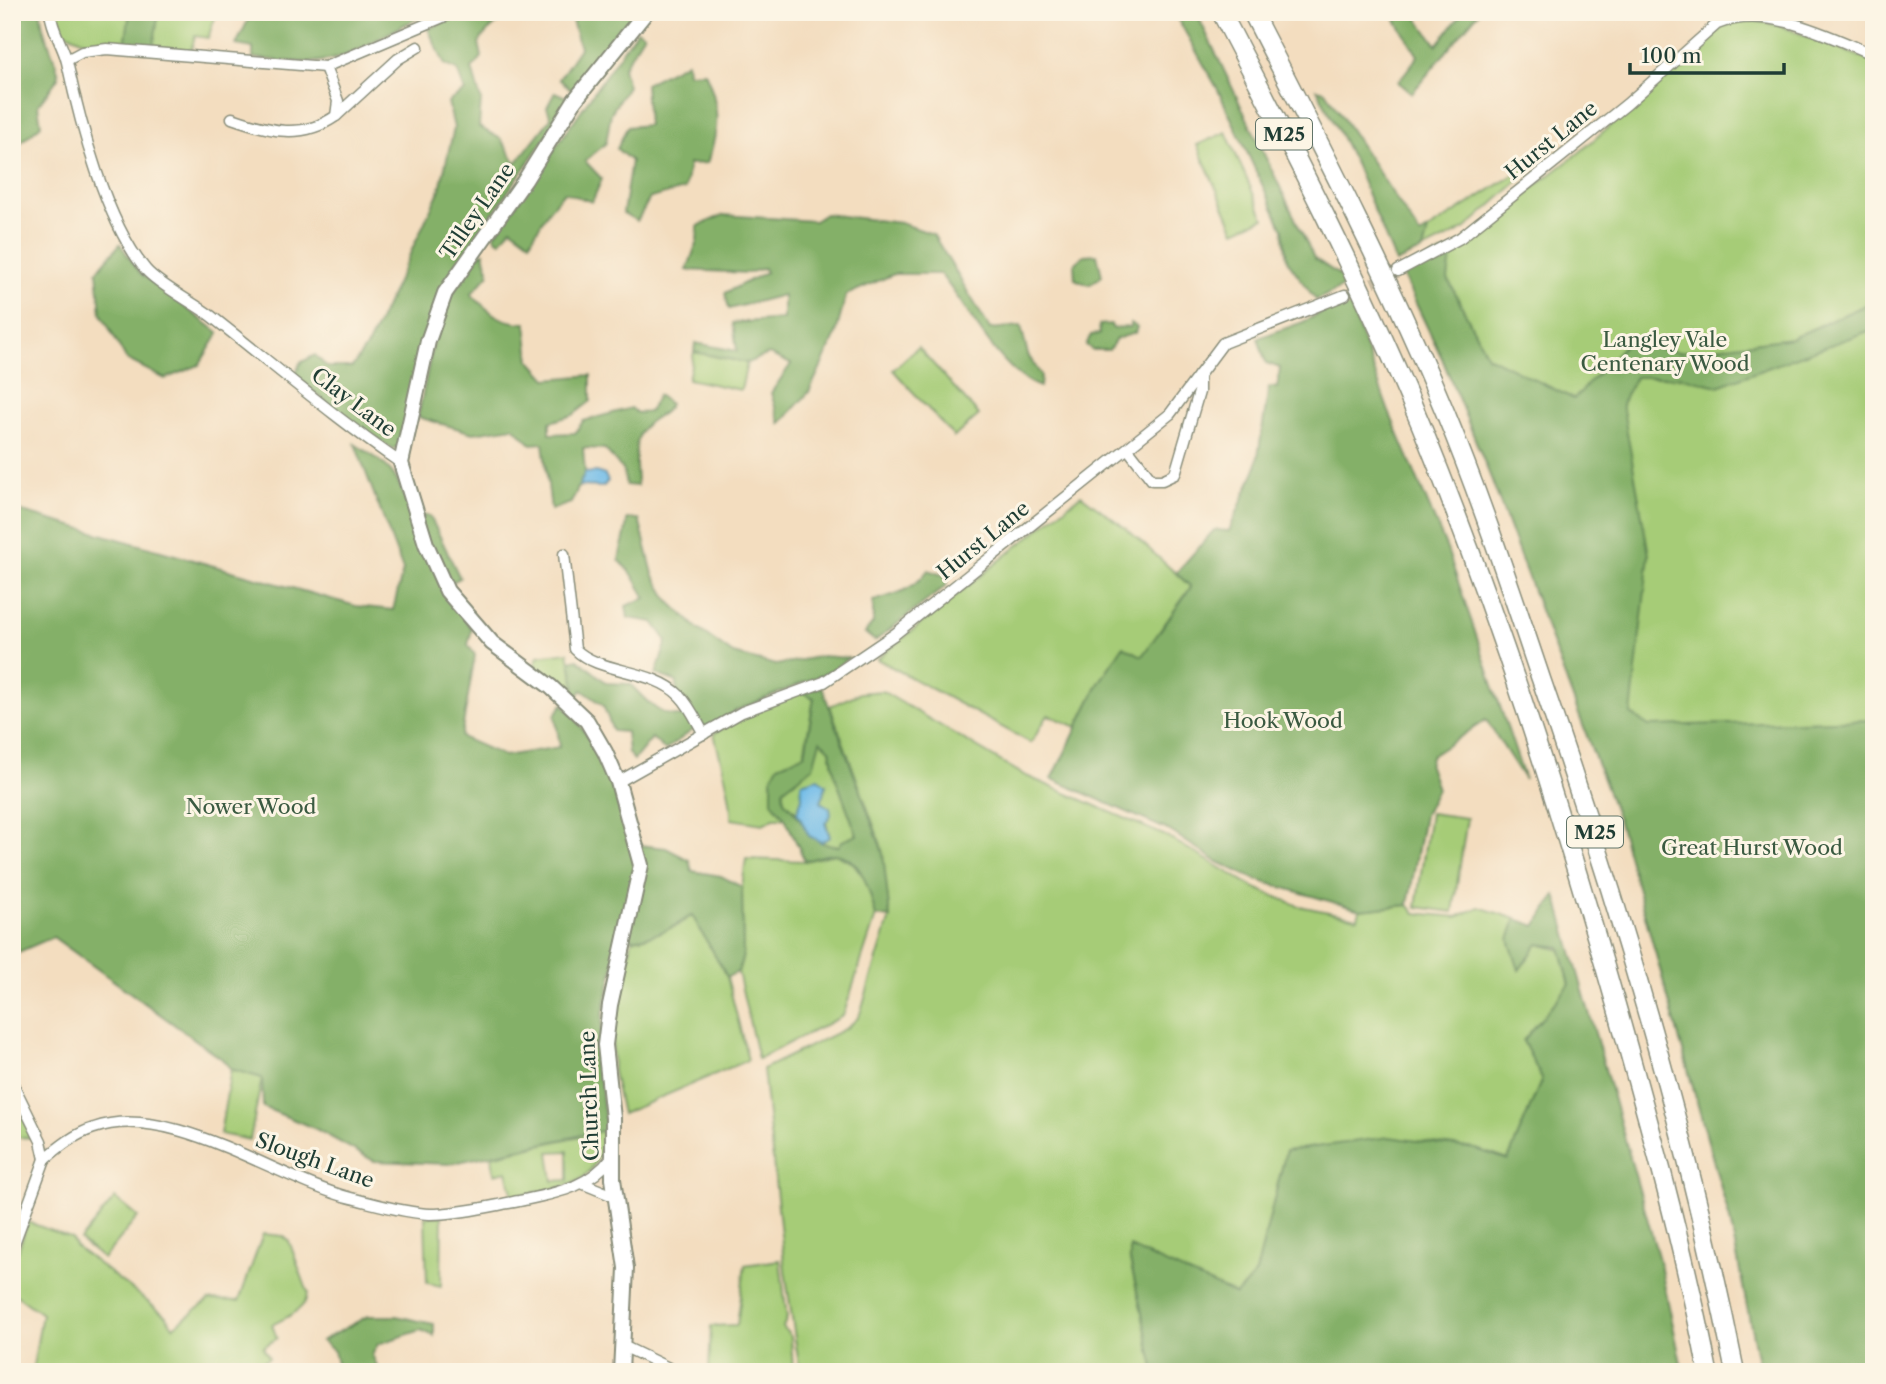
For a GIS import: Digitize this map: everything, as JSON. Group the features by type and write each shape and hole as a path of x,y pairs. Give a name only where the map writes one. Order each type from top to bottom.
{"highway":[{"name":"M25","path":"1221,12 1327,217 1421,426 1504,648 1573,856 1649,1121 1708,1372"},
{"name":"M25","path":"1252,12 1351,204 1446,414 1525,632 1597,841 1663,1062 1735,1372"}],"street":[{"name":"Clay Lane","path":"50,12 51,25 66,60 70,86 102,184 134,255 149,274 191,301 319,404 401,463 426,544 447,591 492,643 551,687 587,721 618,782"},
{"path":"66,60 82,52 107,49 324,67 454,12"},
{"name":"Tilley Lane","path":"401,463 428,341 446,293 525,180 575,100 646,12"},
{"path":"1717,24 1723,12"},
{"path":"1717,24 1750,14 1812,30 1874,55"},
{"name":"Hurst Lane","path":"1398,271 1460,238 1627,104 1717,24"},
{"path":"232,118 276,132 322,126 398,59 418,47"},
{"path":"324,67 338,101 336,116"},
{"name":"Hurst Lane","path":"618,782 741,712 828,680 895,634 1170,414 1223,343 1345,295"},
{"path":"1128,449 1152,480 1163,480 1175,474 1199,392 1199,374"},
{"path":"564,554 575,649 584,658 650,677 680,696 704,734"},
{"name":"Church Lane","path":"618,782 641,865 610,1005 605,1045 613,1118 612,1157 626,1268 621,1372"},
{"path":"12,1082 41,1141 45,1158 12,1249"},
{"name":"Slough Lane","path":"45,1158 61,1145 95,1127 120,1124 153,1125 199,1137 349,1198 430,1214 509,1203 584,1184 601,1172 612,1157"},
{"path":"41,1141 61,1145"},
{"path":"584,1184 616,1197"},
{"path":"623,1346 677,1372"}],"green space":[{"path":"12,12 41,12 43,28 59,77 38,105 41,125 12,150"},
{"path":"53,12 217,12 208,38 195,36 191,51 83,41 60,30"},
{"path":"130,12 159,12 153,48 125,45"},
{"path":"252,12 433,12 341,57 301,62 253,58 253,48 236,45"},
{"path":"465,12 639,12 573,91 559,79 580,48 570,14 530,14 507,18 487,32 479,43 482,57 472,69 481,100 479,127 501,139 516,163 551,118 547,107 555,92 566,97 566,107 440,291 400,445 393,449 344,417 295,376 300,363 315,355 327,367 352,367 369,343 440,189 454,128 448,102 465,91 457,70 445,65 428,29"},
{"path":"1174,12 1196,12 1314,258 1342,277 1345,286 1316,300 1287,260 1283,229 1217,88"},
{"path":"1391,12 1413,12 1437,45 1463,12 1479,12 1412,93 1398,82 1418,56"},
{"name":"Langley Vale Centenary Wood","path":"1748,19 1781,26 1874,62 1874,1372 1760,1372 1730,1220 1619,822 1491,478 1442,358 1401,272 1452,249 1580,152 1723,26"},
{"path":"637,30 644,34 623,68 628,86 611,113 606,143 585,161 602,179 592,202 564,192 549,210 530,242 511,228 500,242 494,236"},
{"path":"687,62 688,73 705,72 716,106 716,128 711,151 707,163 689,164 685,189 650,198 637,221 623,213 631,161 617,149 627,127 648,125 645,84"},
{"path":"1317,89 1325,91 1420,235 1428,230 1423,250 1396,263 1356,166"},
{"path":"1226,132 1264,218 1235,231 1197,145"},
{"path":"1554,149 1465,229 1423,250 1428,230"},
{"path":"825,214 901,223 933,234 990,329 1021,326 1028,355 1041,375 1040,387 1025,380 998,354 940,274 894,274 846,295 835,337 809,392 780,424 771,393 791,364 769,354 747,363 694,352 695,343 737,351 733,323 783,319 783,295 729,309 725,293 766,272 764,268 748,273 687,270 697,242 698,226 723,215 814,221"},
{"path":"120,244 140,273 219,333 199,365 165,379 126,359 101,313 97,271"},
{"name":"Great Hurst Wood","path":"1452,249 1448,279 1487,356 1574,399 1627,342 1678,352 1792,338 1874,301 1874,329 1718,386 1682,377 1635,377 1622,404 1649,555 1631,714 1649,726 1874,720 1874,1372 1760,1372 1730,1220 1619,822 1491,478 1442,358 1401,272"},
{"path":"484,252 489,274 471,294 502,319 526,323 530,360 547,379 591,375 591,401 573,415 550,422 550,434 575,433 583,421 631,408 637,413 649,412 658,395 670,404 645,426 638,438 637,486 626,485 623,470 605,449 583,448 585,473 571,503 551,510 543,443 531,444 514,427 473,433 418,417 433,344 448,300 478,255"},
{"path":"1097,254 1102,276 1089,285 1075,279 1074,264 1084,255"},
{"name":"Hook Wood","path":"1348,299 1389,412 1447,549 1525,780 1486,720 1431,756 1429,766 1437,789 1424,815 1408,905 1360,910 1257,880 1216,861 1170,831 1052,779 1099,683 1123,646 1142,656 1191,587 1176,573 1214,530 1229,531 1256,468 1269,387 1277,388 1280,368 1266,363 1258,338 1303,322"},
{"path":"1130,323 1137,327 1135,333 1116,339 1109,350 1093,350 1086,345 1091,335 1100,334 1099,325 1111,324 1112,328 1130,327"},
{"path":"918,347 979,415 954,437 893,370"},
{"path":"694,352 747,363 741,390 688,379"},
{"name":"Nower Wood","path":"355,444 392,472 410,515 430,516 460,578 441,588 472,629 468,645 475,655 461,737 504,756 560,747 555,715 563,704 597,753 619,805 630,844 666,848 689,860 692,871 721,876 742,887 743,955 738,972 727,977 692,915 658,933 639,938 620,938 603,1014 598,1058 606,1130 449,1164 374,1161 316,1129 263,1107 262,1078 231,1069 222,1059 53,937 12,955 12,509 356,606 393,610 403,570"},
{"path":"1081,495 1128,530 1191,587 1142,657 1123,647 1099,683 1077,727 1048,715 1031,743 877,659"},
{"path":"627,519 639,519 653,574 669,601 697,628 733,654 776,665 822,656 849,658 829,672 735,711 715,724 693,730 665,750 652,738 634,760 628,753 626,732 613,731 603,705 582,690 575,699 568,692 575,687 570,661 578,659 607,683 630,684 660,711 684,716 676,702 677,682 656,674 667,641 653,622 628,618 626,606 646,598 632,574 619,560"},
{"path":"928,570 948,577 946,586 875,641 865,633 873,623 873,601 911,587"},
{"path":"568,652 575,687 568,692 534,668 538,656"},
{"path":"822,687 883,853 890,918 876,916 864,877 852,861 833,854 805,861 785,818 772,802 772,777 778,765 805,754 814,698 802,692","holes":["820,741 830,749 835,776 857,835 842,841 839,846 828,845 813,837 784,801 783,790 813,767"]},
{"path":"882,691 1024,775 1166,836 1257,889 1299,906 1358,918 1360,910 1408,905 1415,913 1457,917 1479,907 1516,919 1509,940 1520,969 1538,944 1561,950 1570,985 1523,1041 1542,1079 1508,1160 1476,1149 1286,1151 1256,1273 1236,1295 1130,1260 1155,1372 800,1372 785,1271 763,1069 847,1028 859,1017 890,917 881,845 830,706 860,693"},
{"path":"802,692 814,698 804,755 778,765 773,802 785,818 774,818 763,824 731,819 728,787 714,733 747,715"},
{"path":"820,740 830,749 835,776 857,835 843,841 839,846 827,846 821,842 830,837 821,802 826,785 802,798 797,812 784,801 783,790 794,780"},
{"path":"1430,813 1467,818 1453,912 1416,907"},
{"path":"835,854 853,863 866,880 876,916 843,1016 758,1059 738,972 743,955 742,887 746,859 805,861"},
{"path":"1556,895 1659,1260 1683,1372 1155,1372 1130,1260 1130,1247 1236,1295 1256,1273 1286,1151 1389,1137 1476,1149 1508,1160 1542,1079 1523,1041 1570,984 1560,947 1538,944 1519,970 1509,940 1516,919 1536,926"},
{"path":"692,915 727,977 748,1060 622,1114 613,1072 612,1038 632,940 677,926"},
{"path":"231,1069 262,1078 250,1140 220,1134"},
{"path":"20,1113 36,1138 12,1137 12,1115"},
{"path":"606,1130 594,1165 586,1175 563,1187 513,1197 507,1171 494,1174 492,1156","holes":["568,1151 568,1180 553,1181 549,1152"]},
{"path":"115,1198 138,1217 103,1259 80,1240"},
{"path":"442,1216 441,1286 427,1283 425,1217"},
{"path":"28,1222 71,1238 75,1246 166,1316 173,1327 209,1300 239,1301 263,1234 283,1236 289,1241 308,1293 299,1309 272,1325 277,1338 263,1347 269,1358 245,1372 32,1372 42,1314 12,1292 12,1268"},
{"path":"780,1260 787,1318 783,1327 791,1337 793,1372 709,1372 711,1326 737,1325 745,1265"},
{"path":"368,1316 396,1316 434,1324 434,1336 421,1330 378,1344 372,1355 380,1372 339,1372 334,1351 321,1341"}],"water":[{"path":"585,473 605,475 608,481 603,487 579,486"},
{"path":"818,778 826,785 821,802 830,808 831,815 825,823 830,837 821,842 809,836 797,812 802,798 801,783"}],"tunnel":[{"path":"1345,295 1398,271"}]}
